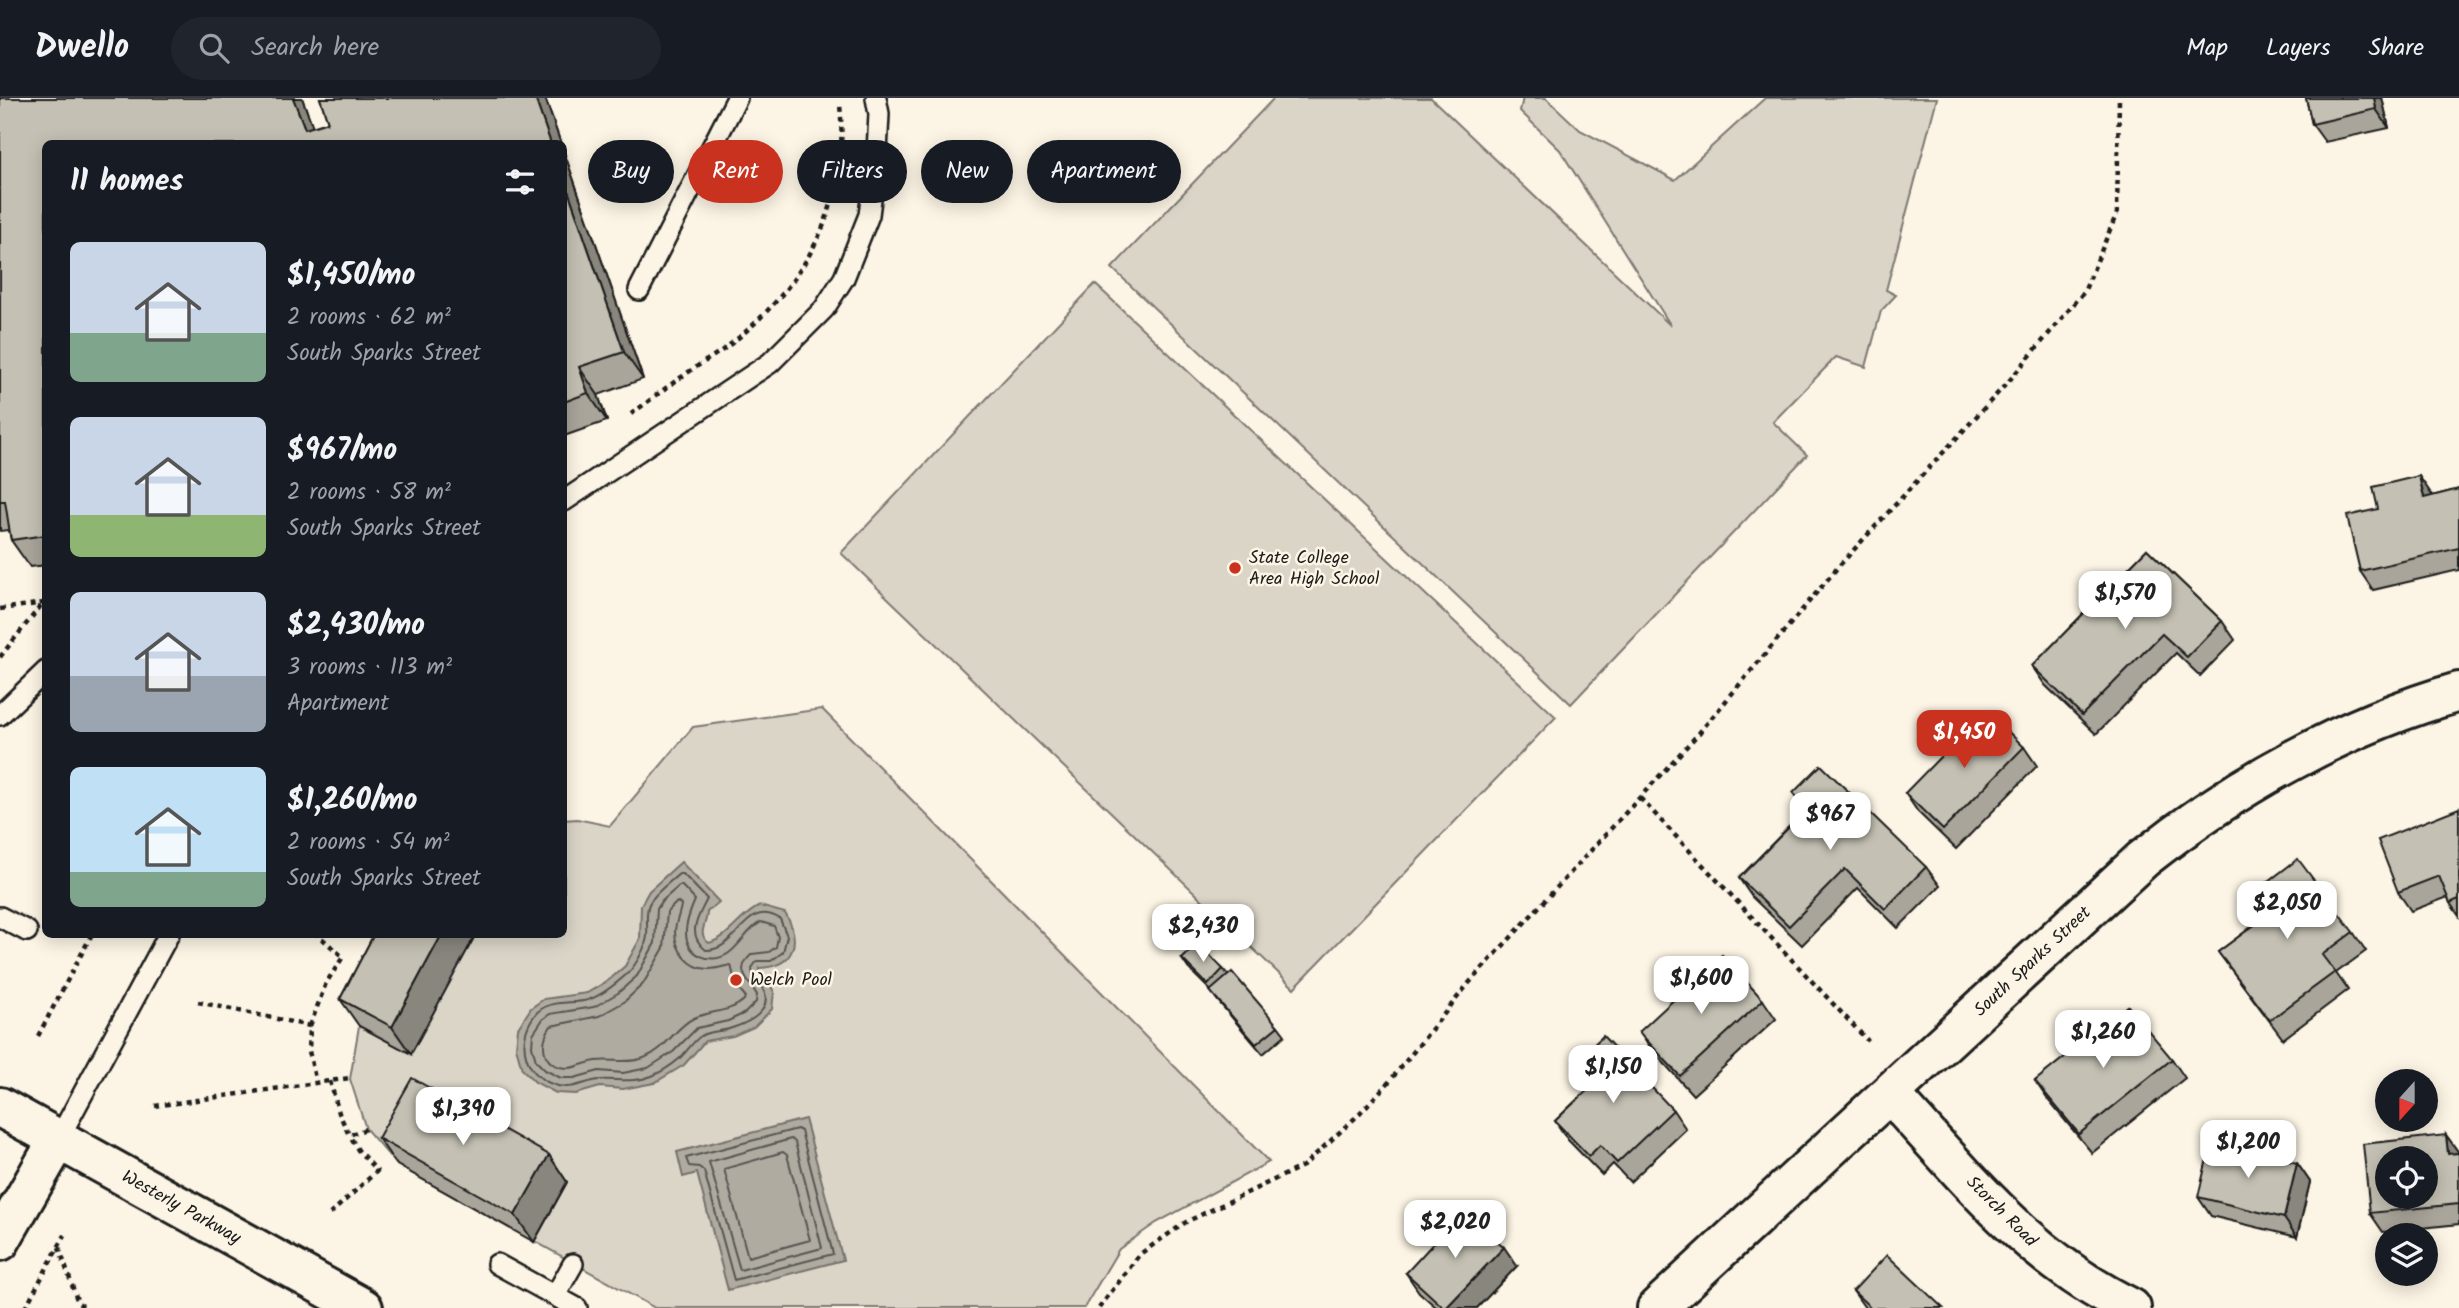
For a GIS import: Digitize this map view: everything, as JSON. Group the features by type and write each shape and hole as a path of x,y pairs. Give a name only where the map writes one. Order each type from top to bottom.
{"street":[{"name":"South Sparks Street","path":"1657,1308 2143,859 2189,822 2264,775 2358,728 2459,692"},
{"name":"Storch Road","path":"1890,1094 2006,1221 2043,1254 2104,1295 2131,1308"},
{"name":"Westerly Parkway","path":"0,1107 363,1308"},
{"path":"0,1241 58,1140"}],"lane":[{"path":"639,290 737,98"},
{"path":"567,499 770,363 824,309 844,278 869,215 877,152 879,114 876,98"},
{"path":"0,715 42,675"},
{"path":"0,917 27,931"},
{"path":"58,1140 167,938"},
{"path":"497,1264 577,1308"},
{"path":"555,1296 573,1264"}],"path":[{"path":"1099,1308 1140,1254 1186,1222 1303,1166 1354,1119 1389,1082 1469,983 1699,733 1838,567 2008,382 2084,292 2117,213 2119,98"},
{"path":"629,416 730,345 787,291 801,271 821,234 830,208 840,165 843,134 840,106"},
{"path":"0,609 42,603"},
{"path":"0,657 42,605"},
{"path":"1640,798 1868,1041"},
{"path":"38,1036 90,938"},
{"path":"316,1083 309,1051 310,1026 326,983 343,957 322,938"},
{"path":"198,1002 310,1026"},
{"path":"155,1105 350,1079"},
{"path":"330,1081 339,1113 349,1135 358,1150 377,1171 330,1214"},
{"path":"349,1135 366,1129"},
{"path":"25,1308 65,1235"},
{"path":"59,1246 78,1303 87,1308"}],"shaded area":[{"path":"1274,98 1431,98 1671,326 1560,150 1520,111 1523,98 1546,98 1580,130 1675,180 1765,98 1937,98 1886,290 1896,295 1881,311 1866,367 1836,357 1773,422 1807,455 1571,704 1112,268 1174,203 1181,203 1181,196"},
{"path":"1095,284 1556,717 1294,988 841,553"},
{"name":"Welch Pool","path":"822,709 1269,1162 1156,1223 1119,1249 1084,1308 655,1308 397,1165 366,1129 350,1079 359,1026 406,938 567,938 567,820 577,819 610,826 693,727"}],"water":[{"path":"681,862 719,902 707,912 703,936 709,943 723,936 760,906 785,913 793,933 792,951 781,963 759,968 759,973 767,979 774,992 772,1009 754,1027 733,1036 705,1041 684,1065 654,1083 623,1089 600,1087 576,1094 556,1093 535,1082 522,1069 516,1047 518,1028 531,1008 544,999 587,993 609,980 625,966 640,939 641,905 649,891"},
{"path":"805,1119 843,1260 728,1290 697,1173 683,1177 677,1152"}],"building":[{"path":"0,98 293,98 305,129 328,122 320,98 535,98 550,140 42,140 42,536 11,540 5,501 0,501"},
{"path":"2306,98 2374,98 2376,109 2312,124"},
{"path":"567,188 624,352 579,367 588,393 567,401"},
{"path":"2419,476 2424,498 2459,489 2459,548 2360,571 2347,516 2378,509 2373,487"},
{"path":"2147,549 2222,621 2187,657 2162,634 2082,715 2032,666"},
{"path":"1986,710 2024,747 1943,830 1905,793"},
{"path":"1821,765 1926,867 1885,909 1845,869 1789,926 1739,878 1808,808 1793,793"},
{"path":"2459,808 2459,899 2450,903 2439,876 2398,892 2378,840"},
{"path":"2298,859 2353,932 2322,955 2335,972 2270,1020 2218,952 2269,914 2253,893"},
{"path":"372,938 440,938 392,1027 340,999"},
{"path":"1198,943 1223,969 1208,985 1182,959"},
{"path":"1722,955 1763,1000 1680,1076 1639,1032"},
{"path":"1232,972 1278,1026 1256,1044 1210,991"},
{"path":"2128,1006 2172,1059 2079,1134 2035,1081"},
{"path":"1603,1036 1673,1110 1617,1163 1600,1145 1589,1156 1555,1121 1596,1082 1576,1061"},
{"path":"412,1078 549,1155 515,1215 378,1138"},
{"path":"2446,1135 2448,1154 2459,1153 2459,1204 2438,1206 2438,1146 2375,1146 2375,1209 2410,1209 2370,1213 2363,1144"},
{"path":"2211,1142 2297,1163 2284,1218 2198,1197"},
{"path":"1464,1210 1504,1247 1444,1308 1406,1273"},
{"path":"1887,1255 1943,1308 1871,1308 1853,1291"}],"place":[{"name":"State College Area High School","path":"1235,568"},
{"name":"Welch Pool","path":"736,980"}]}
